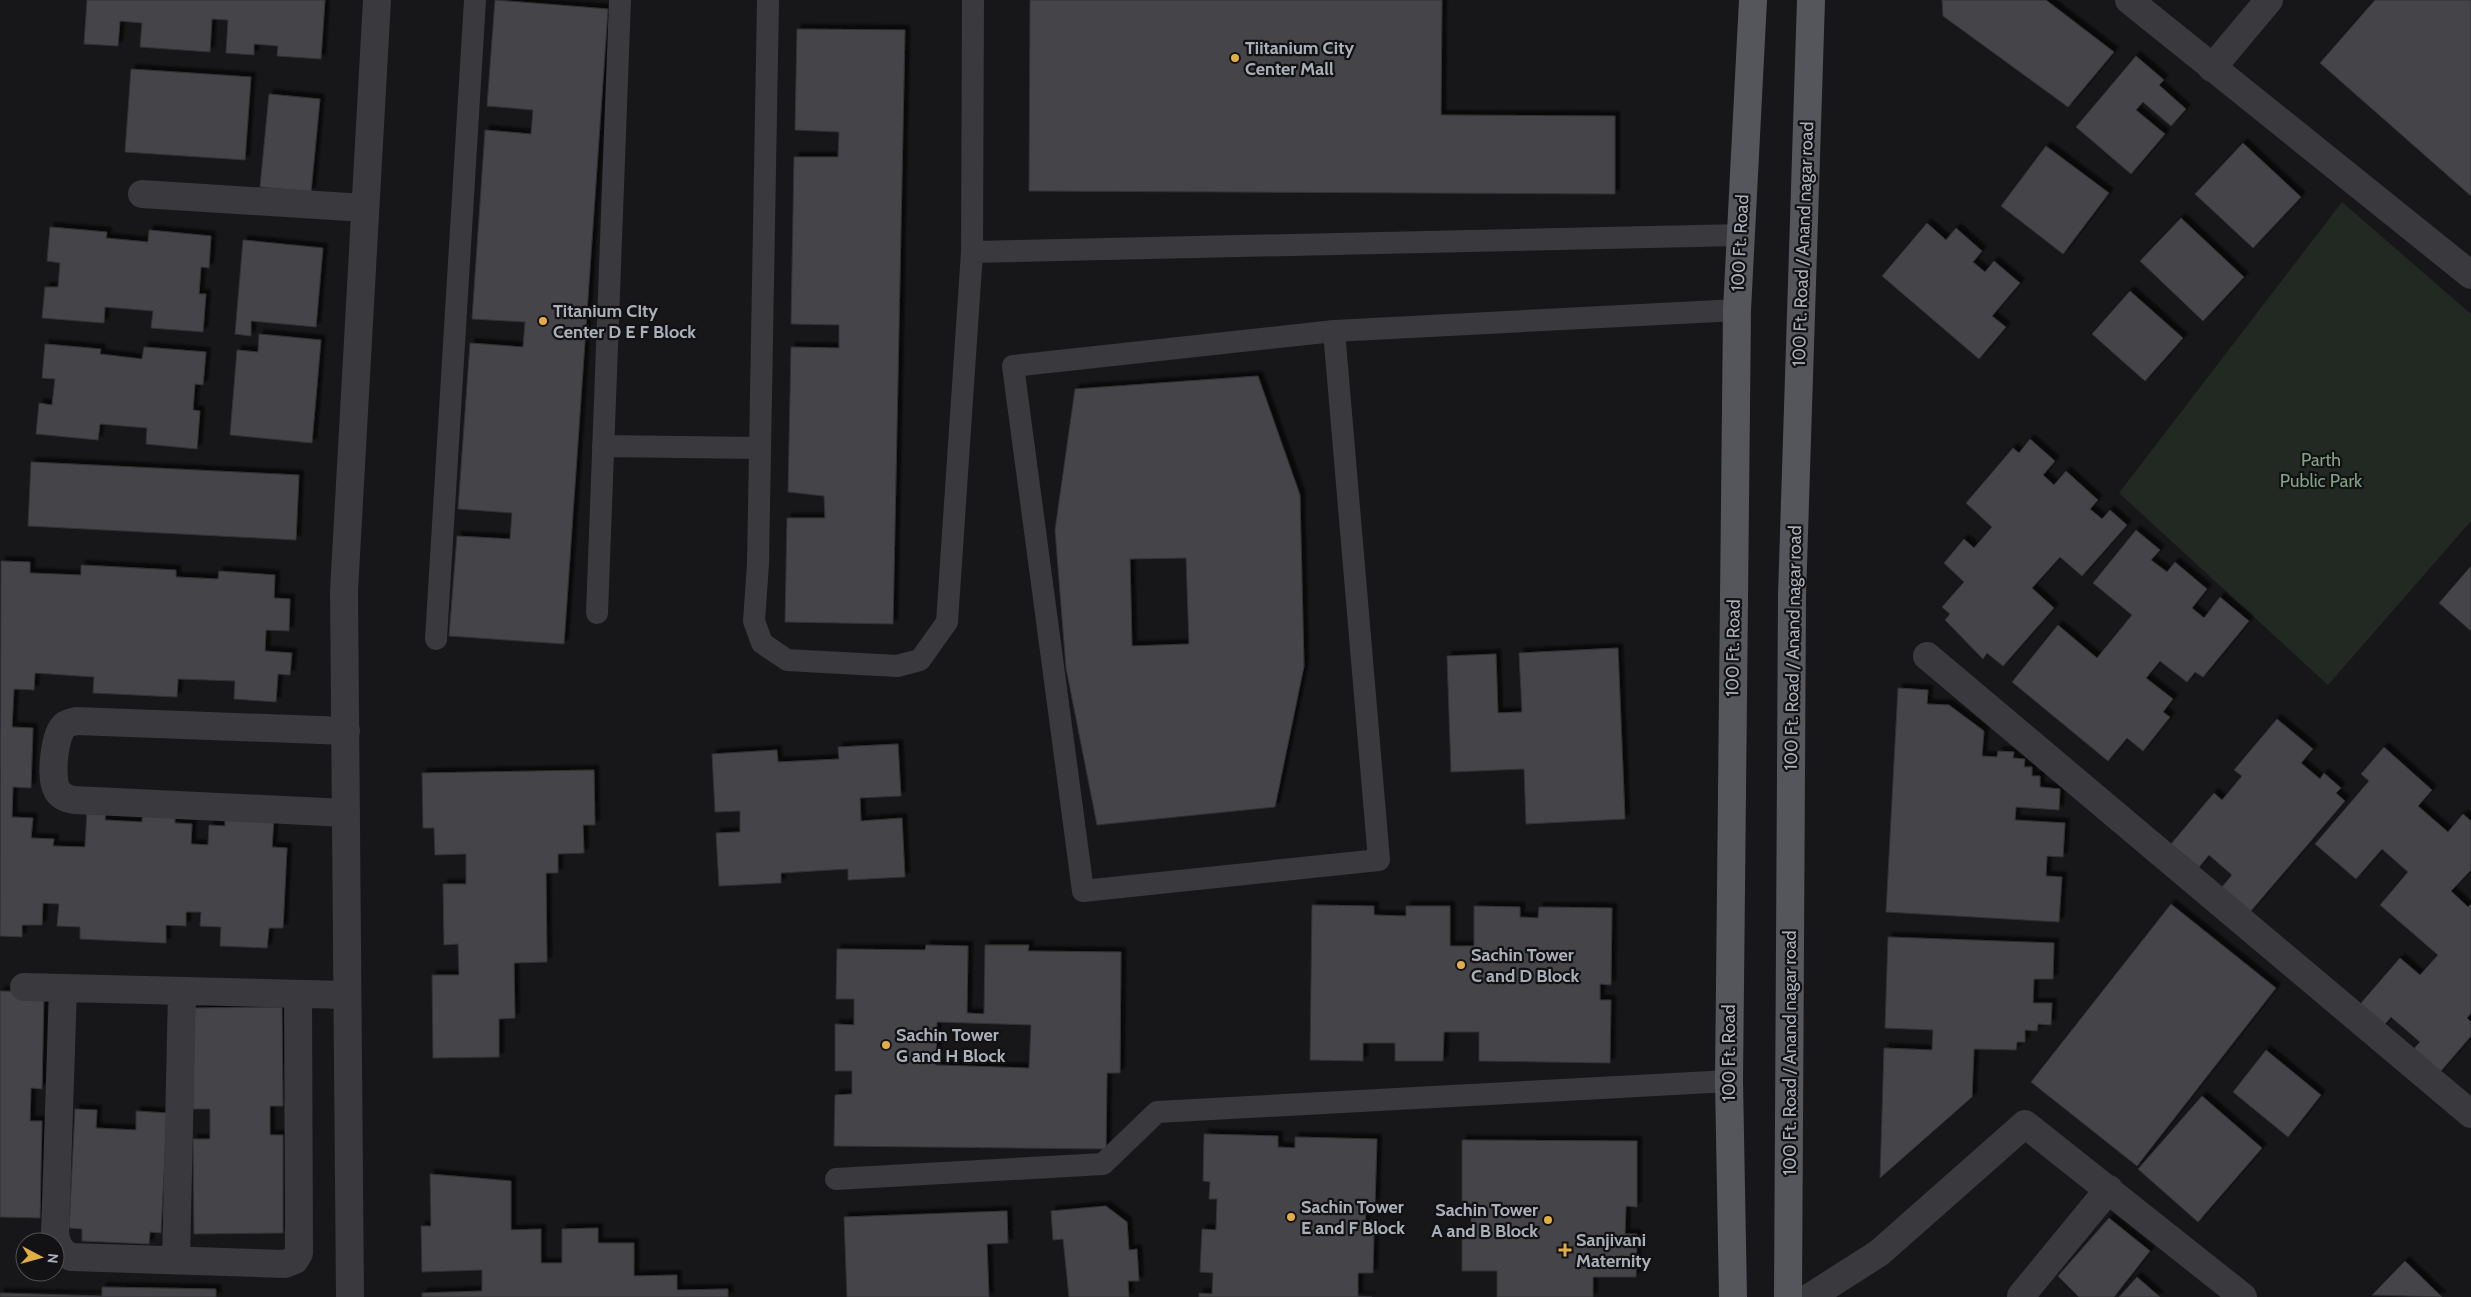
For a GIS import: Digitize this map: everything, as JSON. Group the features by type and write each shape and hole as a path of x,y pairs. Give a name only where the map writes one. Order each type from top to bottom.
{"main road":[{"name":"100 Ft. Road","path":"1733,1297 1728,1081 1737,310 1753,0"},
{"name":"100 Ft. Road / Anand nagar road","path":"1788,1297 1792,596 1812,0"}],"street":[{"path":"350,1297 344,591 377,0"},
{"path":"2129,0 2471,275"},
{"path":"2212,68 2269,0"},
{"path":"142,194 366,208"},
{"path":"1927,656 2471,1114"},
{"path":"346,732 76,721 65,725 58,733 54,778 57,790 66,798 74,800 346,813"},
{"path":"24,987 347,995"},
{"path":"63,988 55,1233 56,1244 62,1252 71,1257 285,1264 295,1260 299,1252 298,994"},
{"path":"176,1260 182,992"},
{"path":"1810,1297 1879,1253 2025,1124 2109,1189 2236,1295"},
{"path":"2021,1296 2109,1189"}],"lane":[{"path":"436,639 475,0"},
{"path":"597,613 620,0"},
{"path":"768,0 754,621 762,643 787,660 897,666 920,660 947,622 972,252 973,0"},
{"path":"972,252 1741,234"},
{"path":"1334,331 1379,860 1083,892 1013,366 1334,331 1737,310"},
{"path":"603,446 759,448"},
{"path":"836,1179 1103,1164 1157,1112 1728,1081"}],"green space":[{"name":"Parth Public Park","path":"2342,202 2471,314 2471,521 2328,685 2119,493"}],"building":[{"path":"87,0 325,0 321,59 277,56 278,46 254,44 254,55 226,53 228,20 212,19 210,52 140,47 142,23 120,21 118,46 84,44"},
{"name":"Titanium CIty Center D E F Block","path":"495,0 608,9 564,644 449,636 457,536 510,539 512,513 458,509 470,343 523,347 525,322 472,319 485,130 531,134 533,110 487,106"},
{"name":"Tiitanium City Center Mall","path":"1030,0 1442,0 1441,115 1615,116 1615,194 1029,191"},
{"path":"1942,0 2046,0 2114,52 2068,107 1943,16"},
{"path":"2375,0 2471,0 2471,196 2320,63"},
{"path":"797,29 905,30 893,624 785,622 787,518 825,518 824,496 788,492 791,347 839,348 839,325 791,324 794,157 838,157 839,132 795,130"},
{"path":"2136,56 2164,80 2159,85 2186,109 2171,126 2143,102 2136,110 2165,134 2131,174 2076,127"},
{"path":"131,69 251,77 245,160 125,152"},
{"path":"269,94 320,99 311,192 260,187"},
{"path":"2243,143 2301,197 2253,248 2195,194"},
{"path":"2046,146 2109,193 2063,254 2001,206"},
{"path":"2181,218 2244,277 2203,321 2140,261"},
{"path":"1927,223 1946,240 1956,228 1982,251 1973,262 1985,272 1994,261 2020,283 1992,316 2006,327 1979,359 1882,276"},
{"path":"50,227 107,232 106,238 148,242 149,230 211,236 209,268 201,267 199,294 206,294 203,332 151,328 153,311 105,307 104,323 42,318 45,287 58,287 60,263 47,261"},
{"path":"243,240 323,248 316,327 251,321 251,336 235,334"},
{"path":"2130,291 2183,338 2145,381 2092,334"},
{"path":"259,334 321,340 312,443 230,435 237,350 258,352"},
{"path":"45,344 101,349 100,354 142,359 144,347 206,352 203,385 195,384 193,410 200,411 197,449 146,444 147,428 100,424 98,440 36,434 39,403 52,405 55,379 42,378"},
{"path":"1258,376 1300,495 1304,666 1275,807 1097,825 1066,668 1055,530 1075,389","holes":["1186,558 1189,644 1132,646 1130,559"]},
{"path":"2030,439 2055,461 2043,475 2054,485 2066,471 2098,500 2090,509 2102,519 2110,510 2127,525 2082,576 2060,557 2032,588 2054,608 2003,666 1987,653 1983,659 1945,620 1950,614 1942,607 1964,582 1944,563 1964,539 1974,548 1992,527 1966,503 2013,448 2019,453"},
{"path":"31,462 299,475 296,540 28,526"},
{"path":"2136,530 2160,550 2151,560 2167,572 2175,562 2207,589 2192,608 2204,618 2220,597 2249,621 2203,677 2195,672 2187,682 2160,661 2146,678 2173,699 2163,712 2170,717 2143,751 2127,738 2108,761 2012,682 2058,625 2097,658 2132,615 2093,583"},
{"path":"1,561 30,562 30,573 81,575 81,565 176,570 176,577 218,579 219,571 275,575 274,598 290,599 289,631 266,630 265,651 292,653 290,675 278,674 276,702 234,699 235,681 178,679 177,697 93,693 94,677 35,673 34,690 14,689 12,727 33,728 31,788 13,787 12,817 33,818 31,838 54,839 53,846 85,847 87,810 106,811 105,820 142,822 143,813 175,814 175,823 192,824 191,844 208,845 209,825 225,826 225,817 274,819 272,847 287,848 283,928 269,928 267,948 220,946 221,927 200,926 201,912 186,912 186,926 166,925 166,943 80,939 80,927 57,926 59,904 43,903 42,925 22,925 22,937 0,936"},
{"path":"2471,566 2471,631 2439,603"},
{"path":"1618,648 1625,819 1526,824 1524,769 1451,772 1447,656 1496,654 1498,713 1522,712 1519,653"},
{"path":"1898,688 1928,690 1927,704 1949,705 1984,731 1982,756 1997,757 1998,751 2014,752 2013,758 2025,759 2024,767 2032,767 2032,776 2040,776 2040,787 2060,789 2059,810 2016,807 2015,820 2065,823 2063,857 2047,856 2046,876 2062,877 2059,922 1886,912"},
{"path":"2277,719 2313,749 2301,763 2320,779 2324,773 2341,788 2336,793 2345,801 2250,912 2222,887 2232,875 2209,855 2199,867 2171,844 2214,793 2222,800 2242,776 2234,770"},
{"path":"898,744 901,796 860,798 861,821 902,818 905,877 848,880 848,869 781,873 781,883 719,886 716,833 740,832 740,811 715,812 712,754 777,750 778,762 839,759 838,747"},
{"path":"2384,747 2432,790 2418,806 2448,832 2463,814 2471,821 2471,870 2451,891 2468,907 2471,904 2471,1013 2467,1018 2471,1022 2471,1036 2435,1078 2408,1055 2420,1042 2391,1017 2380,1030 2355,1010 2400,958 2420,975 2438,955 2380,905 2408,872 2382,849 2356,879 2315,844 2369,781 2361,774"},
{"path":"594,770 595,825 583,825 584,853 558,854 558,873 546,873 547,962 514,963 515,1018 499,1019 499,1057 433,1058 432,975 459,975 458,944 444,945 443,884 466,884 466,854 435,855 434,828 423,828 422,773"},
{"path":"2171,904 2276,988 2137,1166 2031,1082"},
{"name":"Sachin Tower C and D Block","path":"1312,905 1374,906 1374,915 1406,916 1406,906 1450,906 1450,946 1474,946 1474,906 1520,907 1520,917 1538,918 1539,907 1612,908 1611,985 1600,984 1600,1000 1611,1000 1610,1063 1479,1061 1479,1032 1444,1032 1443,1061 1395,1061 1395,1043 1363,1043 1363,1061 1310,1060"},
{"path":"1888,937 2054,943 2053,979 2034,979 2033,1003 2052,1003 2051,1025 2038,1024 2037,1031 2025,1030 2025,1042 2017,1042 2016,1050 1974,1049 1972,1097 1880,1178 1884,1048 1932,1050 1933,1030 1885,1028"},
{"name":"Sachin Tower G and H Block","path":"926,945 968,946 967,1013 984,1014 985,945 1029,945 1028,951 1121,952 1120,1073 1107,1073 1106,1149 834,1146 835,1095 852,1094 852,1071 835,1071 835,1024 854,1025 854,999 836,999 837,949 925,950","holes":["937,1022 1031,1025 1029,1068 936,1065"]},
{"path":"0,991 44,992 42,1089 31,1088 30,1121 42,1121 40,1218 0,1217"},
{"path":"282,1007 283,1106 270,1106 270,1135 283,1135 283,1233 194,1234 193,1139 210,1139 210,1109 193,1109 192,1008"},
{"path":"2266,1050 2321,1095 2288,1137 2233,1092"},
{"path":"2202,1096 2262,1148 2198,1222 2138,1169"},
{"path":"75,1109 97,1110 96,1128 136,1130 136,1111 167,1113 161,1233 150,1232 149,1244 82,1241 82,1229 69,1228"},
{"name":"Sachin Tower E and F Block","path":"1204,1134 1278,1136 1278,1147 1295,1148 1295,1137 1377,1139 1375,1204 1366,1204 1365,1234 1374,1234 1373,1273 1358,1273 1358,1296 1372,1297 1199,1297 1199,1293 1212,1294 1213,1273 1200,1272 1202,1229 1216,1230 1217,1199 1209,1199 1210,1182 1203,1181"},
{"name":"Sachin Tower A and B Block","path":"1462,1140 1637,1141 1637,1207 1626,1206 1625,1234 1637,1234 1636,1277 1593,1277 1593,1297 1497,1297 1497,1271 1462,1271 1462,1235 1471,1236 1471,1204 1462,1204"},
{"path":"430,1174 511,1181 511,1230 541,1229 541,1263 562,1263 562,1229 598,1228 598,1243 634,1243 634,1276 677,1275 677,1290 728,1289 728,1297 422,1297 422,1293 482,1291 482,1270 422,1272 421,1226 431,1226"},
{"path":"1106,1206 1127,1222 1129,1250 1137,1249 1139,1281 1128,1281 1129,1297 1069,1297 1063,1239 1053,1240 1051,1211"},
{"path":"1007,1211 1008,1243 987,1244 989,1297 847,1297 844,1217"},
{"path":"2109,1218 2150,1251 2114,1297 2079,1297 2058,1276"},
{"path":"2405,1261 2442,1297 2372,1295"},
{"path":"2137,1277 2160,1297 2119,1297"},
{"path":"102,1287 216,1289 216,1297 0,1297 0,1293 102,1296"}],"place":[{"name":"Tiitanium City Center Mall","path":"1235,58"},
{"name":"Titanium CIty Center D E F Block","path":"543,321"},
{"name":"Sachin Tower C and D Block","path":"1461,965"},
{"name":"Sachin Tower G and H Block","path":"886,1045"},
{"name":"Sachin Tower E and F Block","path":"1291,1217"},
{"name":"Sachin Tower A and B Block","path":"1548,1220"},
{"name":"Sanjivani Maternity","path":"1565,1250"}]}
